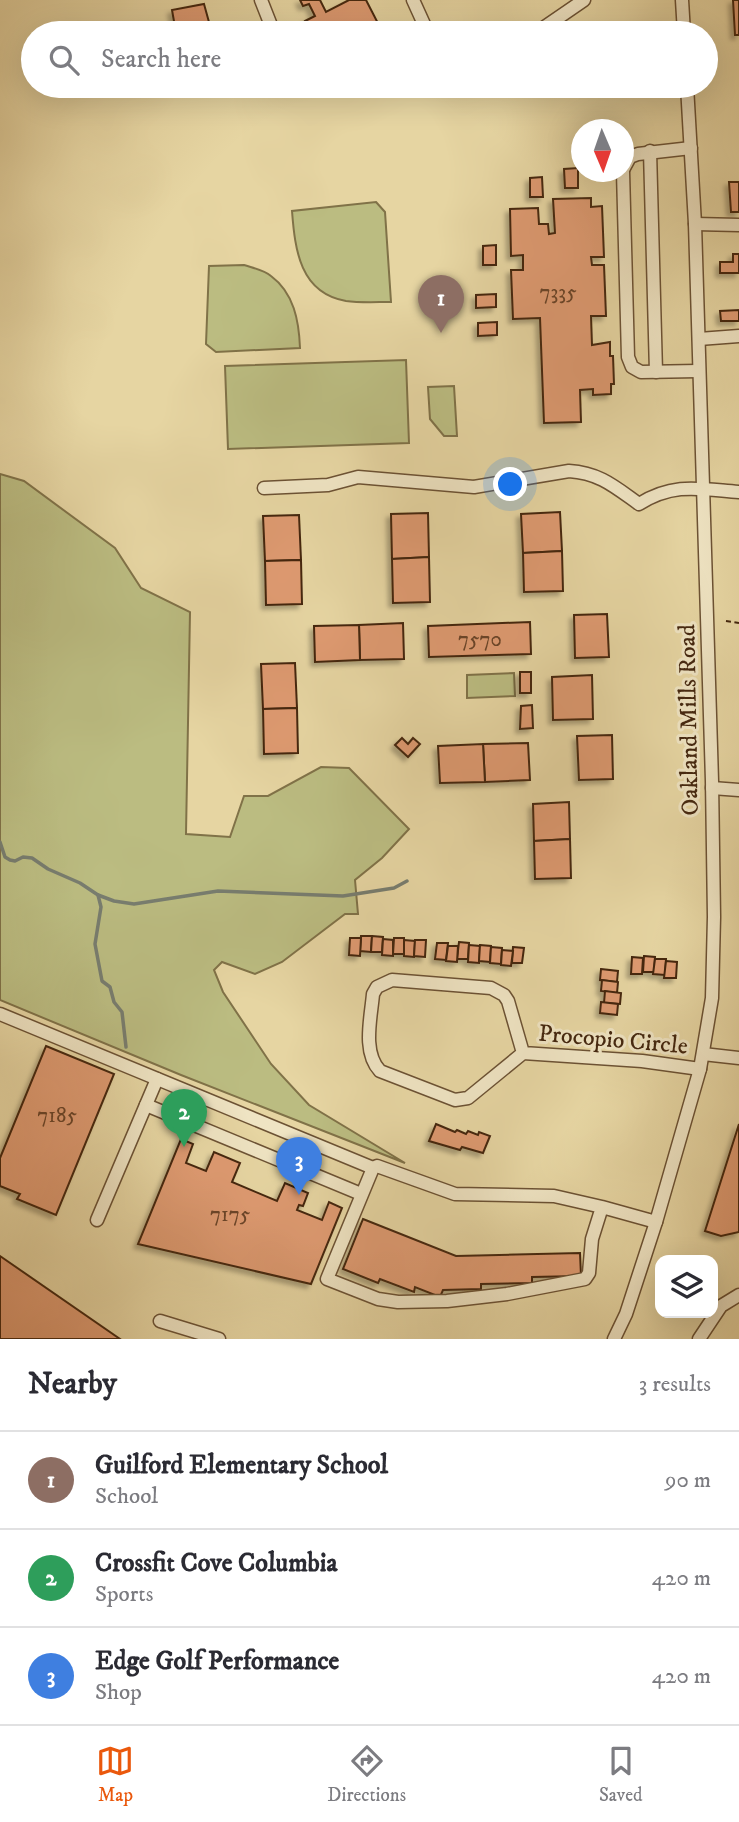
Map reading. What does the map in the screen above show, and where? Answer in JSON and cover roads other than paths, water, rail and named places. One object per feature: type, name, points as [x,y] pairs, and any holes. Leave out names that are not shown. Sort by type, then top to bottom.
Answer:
[{"type":"street","points":[[261,0],[269,21]]},
{"type":"street","points":[[412,0],[422,21]]},
{"type":"street","points":[[553,21],[584,0]]},
{"type":"street","points":[[682,0],[683,21]]},
{"type":"street","name":"Oakland Mills Road","points":[[620,1337],[700,1069],[712,998],[714,963],[704,489],[688,98]]},
{"type":"street","points":[[634,156],[650,151],[691,148]]},
{"type":"street","points":[[650,151],[656,372]]},
{"type":"street","points":[[623,182],[626,346],[632,367],[641,372],[698,370]]},
{"type":"street","points":[[695,223],[739,225]]},
{"type":"street","points":[[699,339],[739,336]]},
{"type":"street","points":[[264,488],[328,485],[358,477],[474,487],[569,471],[601,477],[639,504],[664,491],[685,488],[739,492]]},
{"type":"street","points":[[712,788],[739,790]]},
{"type":"street","name":"Procopio Circle","points":[[523,1053],[508,1001],[504,995],[491,988],[392,980],[377,987],[373,994],[369,1047],[374,1065],[380,1071],[455,1100],[468,1098],[523,1053],[642,1060],[700,1069]]},
{"type":"street","points":[[0,1014],[373,1168],[385,1167],[455,1194],[554,1196],[656,1222]]},
{"type":"street","points":[[703,1054],[739,1058]]},
{"type":"street","points":[[97,1220],[157,1079]]},
{"type":"street","points":[[146,1105],[360,1194]]},
{"type":"street","points":[[373,1168],[327,1279],[378,1299],[398,1302],[447,1301],[579,1281],[589,1273],[592,1239],[602,1207]]},
{"type":"street","points":[[699,1339],[721,1306],[739,1295]]},
{"type":"street","points":[[160,1321],[219,1339]]},
{"type":"waterway","points":[[0,842],[5,857],[10,860],[32,858],[98,895],[134,904],[218,891],[343,896],[394,888],[407,881]]},
{"type":"waterway","points":[[98,895],[101,907],[95,944],[102,981],[110,987],[114,1002],[122,1012],[126,1047]]},
{"type":"place","name":"Guilford Elementary School","points":[[441,333]]},
{"type":"place","name":"Crossfit Cove Columbia","points":[[184,1147]]},
{"type":"place","name":"Edge Golf Performance","points":[[299,1195]]}]
